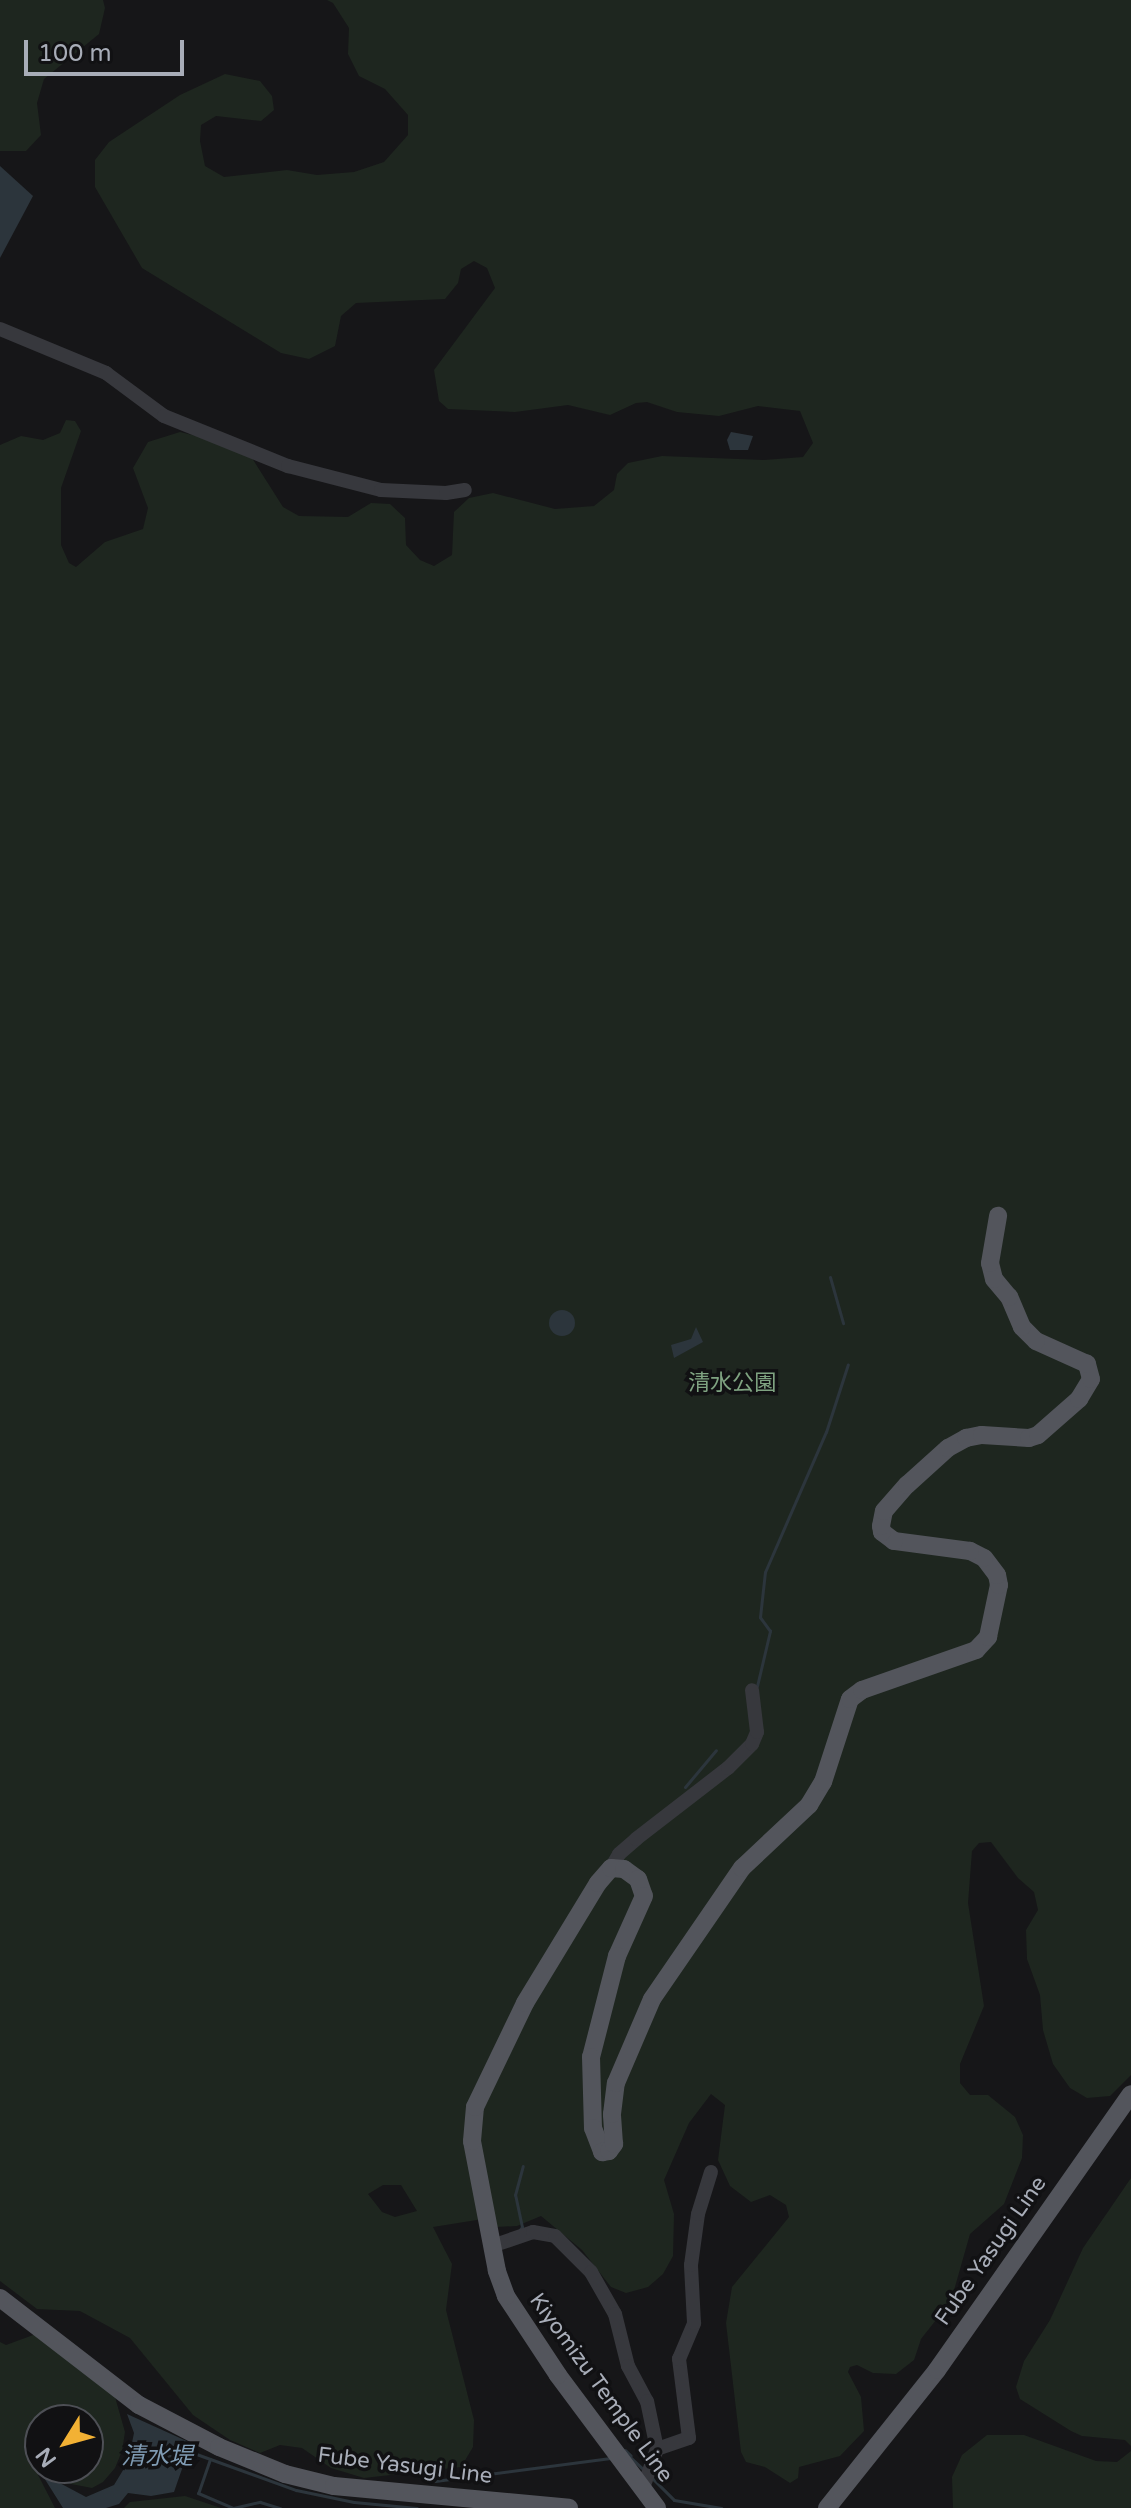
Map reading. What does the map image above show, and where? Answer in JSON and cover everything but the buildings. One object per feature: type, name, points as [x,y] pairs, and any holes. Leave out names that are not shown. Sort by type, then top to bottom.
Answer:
[{"type":"main road","points":[[611,1868],[631,1873],[638,1879],[644,1896],[617,1956],[591,2057],[593,2128],[602,2152],[609,2151],[614,2144],[612,2114],[616,2083],[652,1999],[742,1868],[809,1805],[823,1782],[850,1699],[862,1690],[976,1650],[988,1637],[999,1585],[997,1575],[984,1558],[970,1551],[894,1541],[882,1532],[881,1526],[884,1511],[948,1448],[966,1438],[982,1435],[1029,1438],[1038,1435],[1079,1399],[1091,1379],[1087,1364],[1036,1341],[1022,1327],[1009,1297],[994,1279],[990,1263],[998,1216]]},
{"type":"main road","name":"Kiyomizu Temple Line","points":[[611,1868],[598,1883],[525,2003],[475,2107],[472,2141],[492,2246],[506,2296],[657,2508]]},
{"type":"main road","name":"Fube Yasugi Line","points":[[827,2508],[937,2370],[1131,2094]]},
{"type":"main road","name":"Fube Yasugi Line","points":[[0,2298],[92,2372],[151,2412],[285,2474],[334,2486],[569,2508]]},
{"type":"street","points":[[0,329],[106,373],[164,416],[288,466],[381,490],[446,493],[465,490]]},
{"type":"street","points":[[611,1868],[619,1854],[636,1839],[728,1768],[752,1744],[757,1732],[752,1690]]},
{"type":"street","points":[[657,2449],[689,2438],[679,2359],[694,2323],[691,2265],[698,2214],[711,2172]]},
{"type":"street","points":[[492,2246],[533,2232],[555,2236],[591,2272],[615,2314],[628,2366],[647,2401],[657,2449],[643,2488]]},
{"type":"green space","points":[[0,0],[103,0],[105,8],[99,34],[44,79],[37,103],[41,135],[26,151],[0,151]]},
{"type":"green space","name":"清水公園","points":[[327,0],[1131,0],[1131,2075],[1110,2096],[1087,2098],[1070,2088],[1053,2064],[1043,2030],[1040,1995],[1027,1959],[1026,1930],[1038,1910],[1034,1892],[1018,1878],[991,1842],[979,1843],[972,1851],[968,1903],[984,2006],[960,2064],[960,2083],[970,2095],[988,2095],[1015,2117],[1023,2135],[1022,2158],[1004,2204],[970,2234],[951,2301],[921,2339],[914,2360],[896,2374],[873,2373],[857,2365],[850,2367],[848,2372],[861,2397],[864,2431],[840,2456],[799,2467],[798,2478],[790,2483],[765,2467],[746,2462],[741,2452],[726,2323],[732,2287],[789,2217],[786,2205],[770,2195],[751,2202],[730,2186],[718,2160],[725,2105],[711,2094],[689,2123],[664,2180],[674,2214],[673,2256],[663,2274],[648,2287],[626,2293],[611,2287],[582,2250],[541,2216],[517,2226],[495,2227],[483,2219],[433,2227],[452,2264],[446,2310],[474,2420],[473,2447],[461,2467],[364,2478],[331,2468],[302,2448],[280,2445],[260,2453],[230,2440],[193,2415],[130,2338],[80,2311],[37,2309],[0,2281],[0,445],[21,436],[43,440],[60,433],[66,420],[75,421],[81,431],[61,488],[61,545],[69,563],[76,567],[105,542],[143,529],[148,508],[133,468],[148,442],[180,432],[213,440],[252,458],[283,507],[299,516],[348,517],[371,503],[390,504],[405,518],[406,545],[420,560],[434,566],[452,555],[454,512],[469,498],[493,493],[555,509],[594,506],[614,490],[617,474],[628,463],[662,456],[764,460],[803,457],[813,443],[800,411],[758,406],[719,416],[677,412],[647,402],[636,403],[610,415],[568,405],[515,412],[448,409],[439,401],[434,370],[495,288],[487,268],[474,261],[461,269],[458,283],[445,299],[356,303],[341,316],[335,346],[309,359],[281,353],[142,268],[95,187],[95,160],[109,142],[180,95],[225,74],[260,81],[272,96],[274,110],[261,121],[216,116],[201,125],[200,141],[205,166],[224,177],[287,170],[317,175],[354,172],[384,162],[408,135],[408,115],[385,89],[359,76],[348,54],[349,28],[333,3]],"holes":[[[383,2185],[401,2185],[417,2211],[395,2217],[382,2212],[368,2194]]]},
{"type":"green space","points":[[1131,2178],[1131,2446],[1125,2440],[1082,2436],[1071,2431],[1020,2399],[1016,2387],[1024,2361],[1050,2320],[1083,2248]]},
{"type":"green space","points":[[36,2334],[115,2397],[125,2432],[115,2468],[104,2481],[104,2404],[24,2404],[24,2484],[43,2484],[55,2508],[0,2508],[0,2342],[6,2345]]},
{"type":"green space","points":[[987,2435],[1024,2435],[1096,2461],[1117,2462],[1131,2451],[1131,2508],[953,2508],[952,2477],[962,2455]]},
{"type":"green space","points":[[71,2484],[99,2484],[92,2488]]},
{"type":"green space","points":[[185,2496],[221,2508],[124,2508],[130,2502]]},
{"type":"water","points":[[0,166],[33,196],[0,258]]},
{"type":"water","points":[[731,432],[753,436],[748,450],[730,450],[727,440]]},
{"type":"water","points":[[562,1310],[571,1314],[575,1323],[571,1332],[562,1336],[553,1332],[549,1323],[553,1314]]},
{"type":"water","points":[[696,1327],[703,1342],[674,1358],[671,1345],[691,1339]]},
{"type":"water","name":"清水堤","points":[[127,2414],[191,2443],[174,2492],[151,2496],[128,2493],[119,2504],[106,2508],[63,2508],[48,2484],[62,2484],[86,2497],[114,2485],[128,2462],[134,2433]]},
{"type":"waterway","points":[[830,1277],[843,1323]]},
{"type":"waterway","points":[[757,1686],[770,1631],[760,1617],[765,1572],[826,1432],[848,1364]]},
{"type":"waterway","points":[[685,1787],[716,1750]]},
{"type":"waterway","points":[[519,2231],[522,2227],[515,2195],[523,2166]]},
{"type":"waterway","points":[[625,2450],[631,2456]]},
{"type":"waterway","points":[[188,2451],[296,2490],[354,2502],[417,2508]]},
{"type":"waterway","points":[[629,2456],[644,2470]]},
{"type":"waterway","points":[[435,2481],[610,2458]]},
{"type":"waterway","points":[[210,2459],[198,2493],[233,2508],[260,2502],[280,2508]]},
{"type":"waterway","points":[[652,2478],[674,2500],[721,2508]]}]
